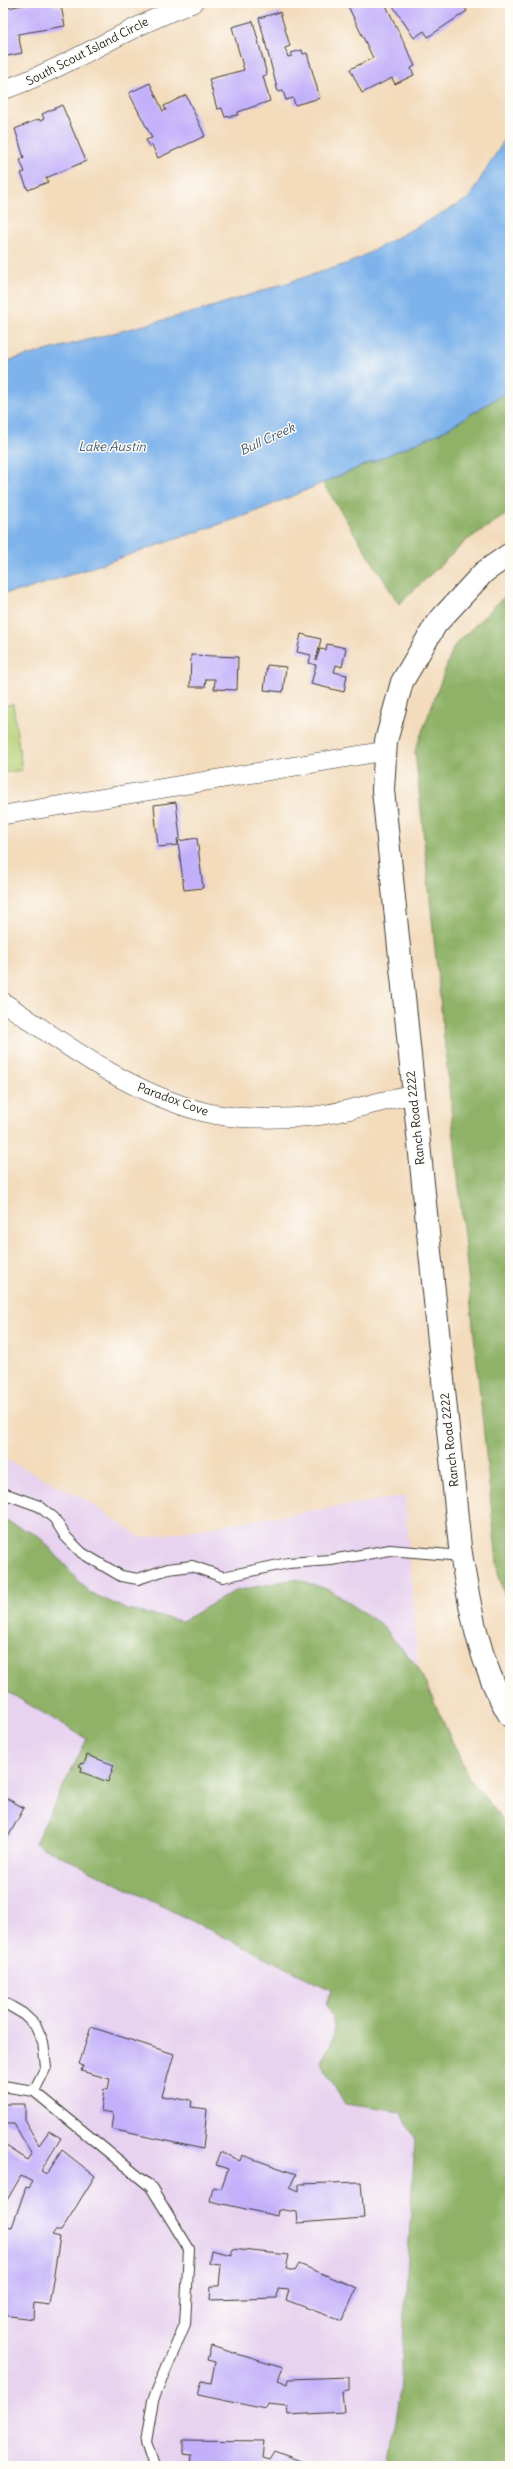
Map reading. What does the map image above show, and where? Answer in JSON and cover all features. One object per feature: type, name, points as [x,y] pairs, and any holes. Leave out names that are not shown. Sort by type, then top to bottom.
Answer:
[{"type":"main road","name":"Ranch Road 2222","points":[[510,554],[484,572],[436,624],[402,682],[386,741],[383,790],[413,1094],[462,1556],[471,1617],[498,1696],[510,1716]]},
{"type":"street","name":"South Scout Island Circle","points":[[3,90],[37,78],[154,17],[193,3]]},
{"type":"street","points":[[3,815],[385,751]]},
{"type":"street","name":"Paradox Cove","points":[[3,1002],[93,1064],[150,1093],[205,1112],[259,1118],[316,1116],[413,1094]]},
{"type":"lane","points":[[3,1493],[44,1510],[54,1518],[66,1537],[82,1553],[121,1576],[138,1579],[168,1569],[192,1566],[223,1577],[288,1563],[332,1560],[390,1550],[462,1556]]},
{"type":"lane","points":[[3,2002],[22,2013],[36,2026],[43,2042],[46,2067],[34,2091]]},
{"type":"lane","points":[[3,2086],[34,2091],[151,2187],[190,2249],[185,2324],[153,2400],[146,2442],[154,2466]]},
{"type":"shaded area","points":[[3,1458],[83,1498],[142,1538],[405,1496],[418,1667],[470,1780],[510,1828],[510,2466],[3,2466]]},
{"type":"green space","points":[[510,390],[510,512],[467,540],[399,604],[323,483],[442,432]]},
{"type":"green space","points":[[510,591],[510,1614],[498,1573],[415,751],[454,646]]},
{"type":"green space","points":[[13,704],[22,770],[3,773],[3,706]]},
{"type":"green space","points":[[3,1520],[39,1536],[89,1592],[128,1610],[182,1621],[235,1591],[295,1579],[330,1590],[379,1623],[418,1667],[470,1780],[510,1828],[510,2466],[389,2466],[400,2395],[415,2138],[401,2112],[345,2104],[320,2061],[330,2047],[334,2034],[333,2020],[326,2005],[331,1990],[35,1843],[87,1739],[3,1689]]},
{"type":"water","name":"Lake Austin","points":[[510,131],[510,390],[442,432],[250,514],[25,590],[3,593],[3,362],[202,310],[352,262],[468,199]]},
{"type":"building","points":[[32,3],[54,3],[55,7],[61,6],[65,26],[18,34],[22,53],[3,57],[3,9]]},
{"type":"building","points":[[385,3],[415,66],[411,68],[414,75],[395,84],[392,78],[362,93],[350,69],[373,58],[347,4]]},
{"type":"building","points":[[391,3],[462,3],[467,11],[428,37],[424,31],[414,38]]},
{"type":"building","points":[[280,12],[290,46],[285,48],[288,57],[292,56],[291,53],[302,50],[303,54],[307,53],[320,98],[295,105],[293,98],[286,100],[283,91],[278,92],[259,18]]},
{"type":"building","points":[[253,21],[267,75],[263,76],[270,101],[238,112],[238,115],[225,117],[222,108],[217,109],[209,79],[244,70],[232,27]]},
{"type":"building","points":[[150,83],[163,111],[166,110],[164,106],[186,95],[205,136],[158,158],[152,145],[149,147],[146,140],[152,138],[129,93]]},
{"type":"building","points":[[62,105],[86,161],[46,178],[48,182],[28,190],[21,173],[25,172],[20,160],[24,158],[15,129],[39,119],[40,121],[44,119],[42,114]]},
{"type":"building","points":[[301,634],[321,639],[316,660],[320,649],[326,650],[327,644],[346,648],[342,667],[336,665],[334,672],[347,675],[344,692],[311,684],[316,665],[309,663],[311,655],[297,652]]},
{"type":"building","points":[[191,655],[238,657],[237,690],[214,689],[215,679],[206,679],[205,687],[190,687]]},
{"type":"building","points":[[267,665],[286,667],[283,692],[264,690]]},
{"type":"building","points":[[176,802],[180,838],[177,839],[178,845],[158,847],[154,805]]},
{"type":"building","points":[[197,838],[203,888],[184,890],[178,841]]},
{"type":"building","points":[[87,1755],[114,1765],[108,1782],[81,1772],[82,1767],[79,1766],[81,1763],[84,1764]]},
{"type":"building","points":[[3,1796],[24,1808],[8,1837],[3,1834]]},
{"type":"building","points":[[91,2027],[174,2054],[162,2096],[192,2101],[191,2107],[207,2109],[203,2149],[111,2129],[113,2113],[101,2111],[104,2089],[108,2090],[110,2079],[81,2071],[83,2066],[79,2064]]},
{"type":"building","points":[[3,2104],[25,2104],[25,2121],[39,2145],[49,2131],[61,2138],[41,2171],[47,2174],[62,2150],[95,2176],[61,2231],[55,2231],[52,2235],[60,2237],[49,2305],[34,2303],[33,2319],[3,2315],[5,2226],[12,2227],[26,2187],[29,2188],[33,2182],[21,2176],[3,2207],[3,2144],[28,2160],[32,2154],[14,2124],[3,2124]]},
{"type":"building","points":[[221,2152],[240,2161],[242,2155],[296,2174],[290,2187],[299,2191],[299,2184],[361,2182],[364,2218],[297,2223],[296,2212],[278,2209],[277,2216],[210,2201],[213,2187],[221,2189],[228,2169],[216,2165]]},
{"type":"building","points":[[232,2249],[289,2255],[286,2269],[295,2271],[299,2264],[357,2288],[342,2321],[286,2300],[289,2290],[278,2289],[277,2298],[210,2300],[211,2286],[219,2286],[221,2265],[209,2264],[211,2250],[232,2255]]},
{"type":"building","points":[[211,2346],[283,2368],[278,2380],[288,2384],[289,2379],[349,2377],[349,2391],[342,2392],[344,2412],[288,2415],[287,2406],[268,2404],[266,2409],[198,2395],[202,2381],[211,2383],[215,2362],[207,2360]]},
{"type":"building","points":[[183,2440],[264,2441],[262,2457],[269,2459],[274,2451],[314,2466],[191,2466],[192,2455],[183,2454]]},
{"type":"water label","name":"Bull Creek","points":[[267,439]]}]
